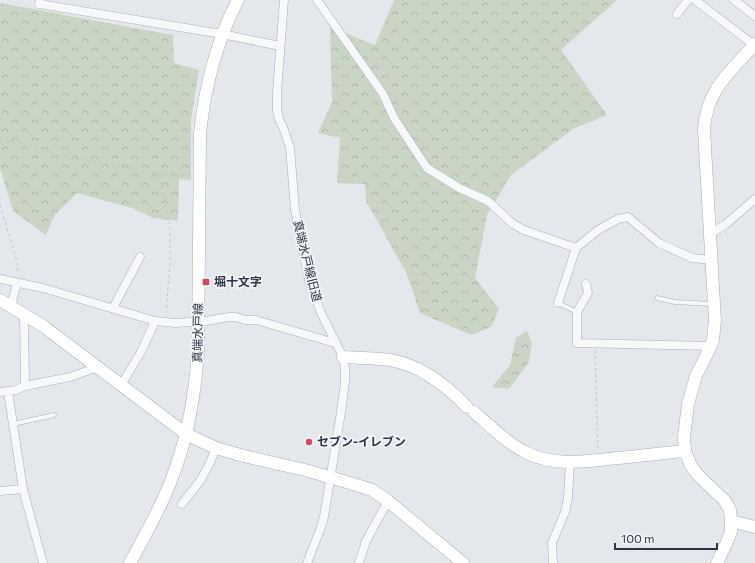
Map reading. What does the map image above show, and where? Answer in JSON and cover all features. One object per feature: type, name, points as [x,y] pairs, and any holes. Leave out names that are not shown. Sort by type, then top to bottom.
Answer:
[{"type":"street","points":[[40,0],[39,4],[222,34],[280,46]]},
{"type":"street","name":"真端水戸線","points":[[130,563],[162,503],[172,478],[186,434],[192,408],[198,352],[200,133],[205,93],[210,73],[222,34],[238,0]]},
{"type":"street","name":"真端水戸線旧道","points":[[284,0],[277,111],[290,148],[295,210],[310,280],[321,313],[343,358],[345,369],[345,382],[324,517],[307,563]]},
{"type":"street","points":[[318,0],[383,94],[394,118],[426,168],[459,188],[488,201],[513,224],[524,230],[576,248]]},
{"type":"street","points":[[677,14],[688,0]]},
{"type":"street","points":[[695,0],[754,45],[724,78],[716,90],[709,103],[704,130],[714,304],[714,332],[711,346],[696,376],[688,404],[684,437],[685,451],[692,466],[698,475],[726,501],[730,510],[732,521],[731,532],[716,563]]},
{"type":"street","points":[[734,0],[755,16]]},
{"type":"street","points":[[710,234],[726,224],[755,199]]},
{"type":"street","points":[[558,303],[576,248],[598,230],[618,219],[628,217],[659,243],[692,258],[711,260]]},
{"type":"street","points":[[114,308],[140,257]]},
{"type":"street","points":[[0,279],[43,288],[155,320],[175,323],[206,321],[229,317],[245,320],[256,320],[335,343]]},
{"type":"street","points":[[11,306],[17,283]]},
{"type":"street","points":[[586,284],[588,293],[577,312],[577,343],[711,346]]},
{"type":"street","points":[[0,300],[43,326],[186,434],[216,448],[305,470],[372,490],[388,501],[460,562]]},
{"type":"street","points":[[24,314],[25,386]]},
{"type":"street","points":[[121,385],[141,352],[155,320]]},
{"type":"street","points":[[343,358],[390,360],[404,363],[431,375],[507,439],[527,453],[540,459],[570,462],[685,451]]},
{"type":"street","points":[[43,563],[23,489],[13,424],[4,392],[70,377],[98,367]]},
{"type":"street","points":[[182,504],[200,481],[216,448]]},
{"type":"street","points":[[553,563],[552,543],[565,512],[568,498],[570,462]]},
{"type":"street","points":[[0,491],[23,489]]},
{"type":"street","points":[[359,563],[366,541],[388,501]]},
{"type":"street","points":[[732,521],[755,527]]},
{"type":"lane","points":[[657,298],[675,302],[714,304]]},
{"type":"lane","points":[[558,303],[577,312]]},
{"type":"lane","points":[[13,424],[54,415]]},
{"type":"path","points":[[0,140],[17,142],[59,155],[151,172],[200,177]]},
{"type":"path","points":[[151,172],[161,183],[170,229],[170,263],[166,322]]},
{"type":"path","points":[[0,205],[17,262],[17,283]]},
{"type":"path","points":[[595,344],[598,460]]},
{"type":"green space","points":[[394,0],[617,0],[561,50],[607,115],[573,129],[511,175],[487,215],[475,278],[499,309],[491,327],[471,335],[420,313],[407,274],[366,201],[365,184],[337,183],[340,138],[318,133],[332,102],[330,27],[375,45]]},
{"type":"green space","points":[[0,3],[173,35],[174,63],[199,70],[191,120],[191,180],[179,179],[178,221],[153,218],[132,208],[77,193],[54,216],[46,235],[13,211],[0,168]]},
{"type":"green space","points":[[527,331],[532,343],[529,362],[509,389],[492,387],[510,365],[516,338]]},
{"type":"place","name":"堀十文字","points":[[206,282]]},
{"type":"place","name":"セブン-イレブン","points":[[309,442]]}]
